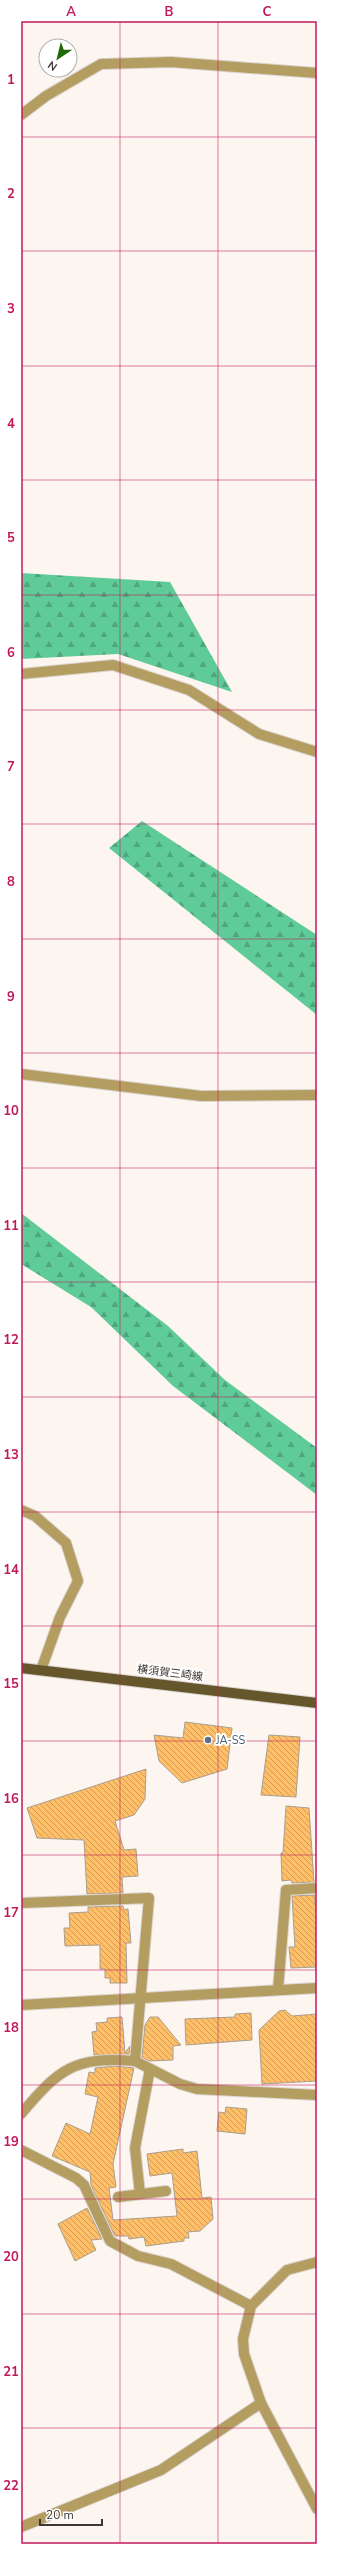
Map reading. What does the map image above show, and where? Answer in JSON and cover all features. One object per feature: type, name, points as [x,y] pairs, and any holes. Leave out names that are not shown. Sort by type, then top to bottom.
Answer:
[{"type":"main road","name":"横須賀三崎線","points":[[21,1668],[317,1702]]},
{"type":"street","points":[[21,115],[46,96],[101,64],[171,62],[317,73]]},
{"type":"street","points":[[21,674],[113,665],[189,690],[259,734],[317,752]]},
{"type":"street","points":[[21,1074],[201,1096],[317,1095]]},
{"type":"street","points":[[21,1510],[35,1516],[66,1543],[78,1581],[60,1617],[41,1670]]},
{"type":"street","points":[[278,1990],[286,1890],[317,1888]]},
{"type":"street","points":[[21,1903],[149,1898],[135,2061]]},
{"type":"street","points":[[21,2005],[317,1988]]},
{"type":"street","points":[[21,2114],[42,2089],[63,2072],[94,2060],[135,2061],[180,2084],[197,2089],[311,2097],[317,2095]]},
{"type":"street","points":[[140,2194],[135,2148],[150,2069]]},
{"type":"street","points":[[21,2150],[76,2178],[84,2185],[110,2241],[138,2256],[171,2264],[251,2306]]},
{"type":"street","points":[[118,2197],[166,2191]]},
{"type":"street","points":[[317,2262],[287,2270],[251,2306],[242,2339],[244,2354],[261,2403],[317,2509]]},
{"type":"street","points":[[21,2527],[161,2470],[261,2403]]},
{"type":"green space","points":[[21,573],[170,582],[232,692],[118,654],[21,659]]},
{"type":"green space","points":[[142,821],[317,935],[317,1015],[109,848]]},
{"type":"green space","points":[[21,1213],[168,1326],[225,1380],[317,1448],[317,1495],[173,1386],[91,1307],[21,1264]]},
{"type":"building","points":[[185,1722],[232,1728],[227,1769],[182,1783],[159,1761],[154,1735],[183,1738]]},
{"type":"building","points":[[269,1735],[300,1737],[296,1797],[261,1795]]},
{"type":"building","points":[[146,1769],[145,1799],[134,1815],[115,1821],[124,1850],[136,1849],[138,1876],[122,1877],[123,1893],[87,1894],[84,1840],[37,1838],[27,1808]]},
{"type":"building","points":[[286,1806],[309,1808],[314,1882],[292,1883],[291,1880],[282,1881],[281,1853],[283,1853]]},
{"type":"building","points":[[315,1895],[315,1905],[317,1905],[317,1967],[291,1968],[289,1947],[295,1947],[292,1896]]},
{"type":"building","points":[[123,1906],[124,1910],[128,1909],[131,1943],[126,1943],[127,1983],[110,1983],[110,1978],[105,1978],[105,1969],[100,1969],[100,1945],[65,1946],[64,1928],[70,1928],[69,1913],[88,1912],[88,1907]]},
{"type":"building","points":[[285,2010],[292,2016],[317,2014],[317,2081],[262,2084],[259,2030],[279,2011]]},
{"type":"building","points":[[251,2013],[252,2040],[186,2045],[185,2019],[235,2017],[235,2014]]},
{"type":"building","points":[[122,2017],[125,2053],[130,2046],[129,2054],[94,2055],[92,2032],[97,2031],[96,2023],[107,2022],[107,2018]]},
{"type":"building","points":[[150,2017],[158,2017],[181,2045],[173,2046],[173,2060],[149,2061],[142,2057],[145,2025]]},
{"type":"building","points":[[114,2066],[134,2068],[113,2164],[116,2187],[109,2188],[113,2220],[177,2216],[172,2173],[150,2176],[147,2154],[183,2149],[183,2153],[197,2151],[202,2198],[211,2197],[213,2219],[200,2231],[188,2232],[189,2238],[184,2238],[184,2241],[146,2246],[144,2237],[129,2239],[128,2236],[115,2236],[91,2185],[90,2172],[52,2156],[66,2123],[90,2134],[98,2097],[85,2094],[89,2072],[95,2073],[95,2068]]},
{"type":"building","points":[[226,2107],[247,2109],[245,2134],[217,2131],[219,2112],[225,2113]]},
{"type":"building","points":[[87,2208],[102,2239],[91,2240],[96,2250],[75,2261],[58,2224]]},
{"type":"place","name":"JA-SS","points":[[208,1740]]}]
